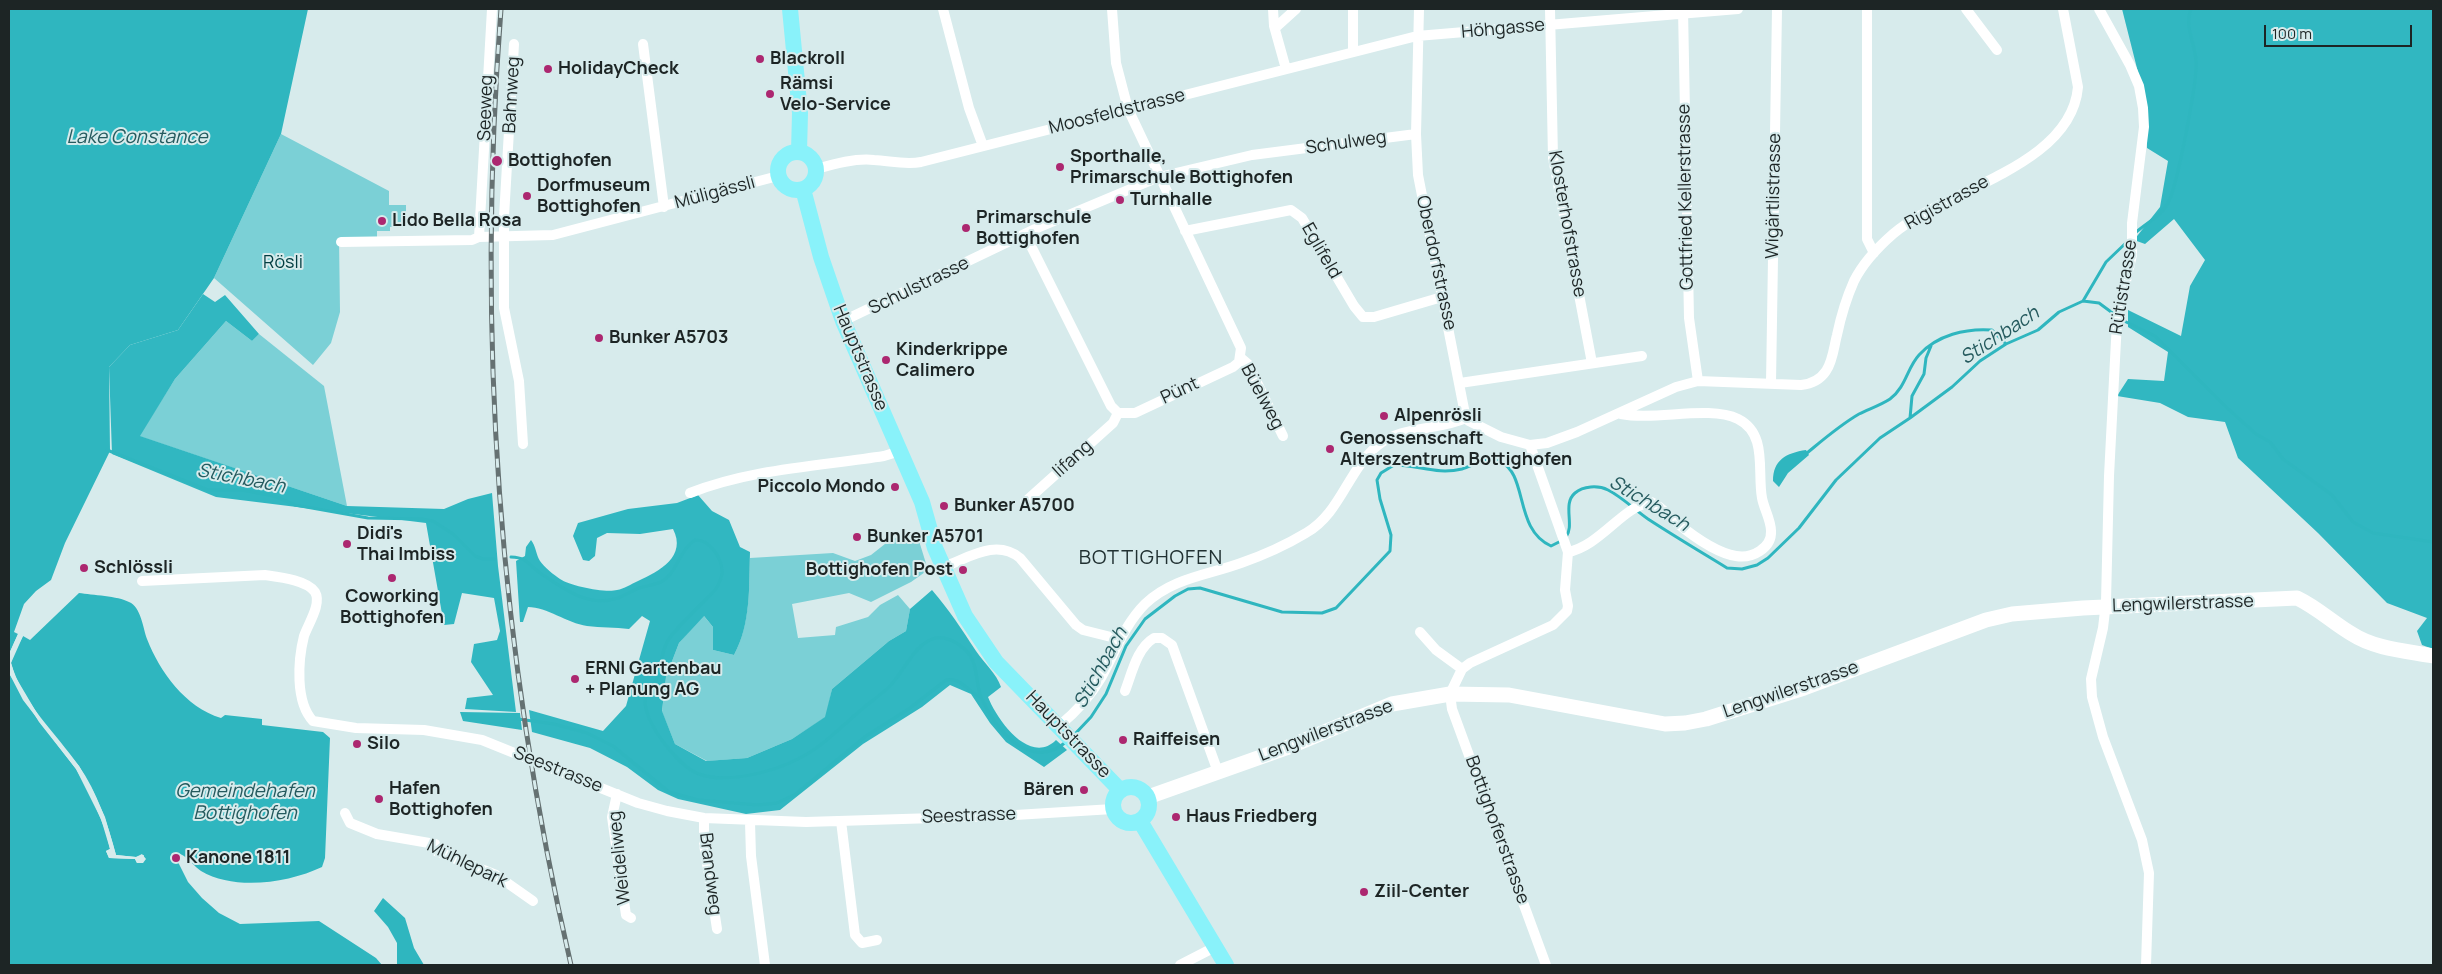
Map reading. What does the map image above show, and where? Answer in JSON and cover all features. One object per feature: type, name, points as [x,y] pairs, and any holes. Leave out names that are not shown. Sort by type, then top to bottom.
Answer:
[{"type":"main road","points":[[790,9],[800,113],[799,152]]},
{"type":"main road","points":[[799,152],[812,160],[816,169],[814,179],[803,189],[790,189],[781,182],[778,176],[779,164],[783,158],[793,153],[799,152]]},
{"type":"main road","name":"Hauptstrasse","points":[[803,189],[821,257],[843,321],[900,451],[929,522],[935,548],[965,616],[996,662],[1120,790]]},
{"type":"main road","name":"Hauptstrasse","points":[[929,522],[936,531],[985,635],[1014,680]]},
{"type":"main road","points":[[1129,787],[1138,788],[1148,797],[1149,811],[1140,822],[1125,823],[1117,818],[1113,809],[1114,798],[1120,790],[1129,787]]},
{"type":"main road","points":[[1140,822],[1226,965]]},
{"type":"street","name":"Seeweg","points":[[479,237],[492,9]]},
{"type":"street","points":[[943,9],[969,108],[983,146]]},
{"type":"street","points":[[1112,9],[1116,63],[1128,109],[1241,348],[1241,358]]},
{"type":"street","points":[[1273,9],[1275,28],[1286,69]]},
{"type":"street","points":[[1275,28],[1296,9]]},
{"type":"street","points":[[1353,9],[1353,52]]},
{"type":"street","name":"Oberdorfstrasse","points":[[1419,9],[1416,134],[1418,175],[1466,418]]},
{"type":"street","name":"Klosterhofstrasse","points":[[1550,9],[1553,158],[1592,362]]},
{"type":"street","name":"Höhgasse","points":[[1417,36],[1683,11],[1738,9]]},
{"type":"street","name":"Wigärtlistrasse","points":[[1771,383],[1777,9]]},
{"type":"street","points":[[1867,9],[1867,239],[1874,252]]},
{"type":"street","points":[[1966,9],[1997,50]]},
{"type":"street","name":"Rigistrasse","points":[[1530,446],[1570,435],[1621,414],[1676,387],[1698,381],[1807,385],[1825,373],[1830,362],[1844,304],[1858,273],[1874,252],[1910,221],[2037,152],[2067,121],[2077,99],[2078,87],[2063,9]]},
{"type":"street","name":"Rütistrasse","points":[[2098,9],[2130,65],[2138,86],[2143,108],[2143,147],[2132,223],[2133,245],[2117,317],[2104,628],[2092,679],[2092,696],[2103,738],[2142,840],[2149,873],[2146,965]]},
{"type":"street","name":"Gottfried Kellerstrasse","points":[[1683,11],[1689,318],[1698,381]]},
{"type":"street","name":"Moosfeldstrasse","points":[[816,169],[856,160],[915,163],[1417,36]]},
{"type":"street","name":"Bahnweg","points":[[504,236],[514,44]]},
{"type":"street","points":[[643,44],[664,207]]},
{"type":"street","name":"Schulweg","points":[[1159,176],[1252,155],[1416,134]]},
{"type":"street","name":"Müligässli","points":[[341,242],[472,240],[479,237],[553,235],[778,176]]},
{"type":"street","name":"Schulstrasse","points":[[843,321],[1025,234],[1159,176]]},
{"type":"street","name":"Eglifeld","points":[[1185,231],[1291,210],[1302,218],[1354,306],[1363,317],[1374,317],[1442,297]]},
{"type":"street","points":[[1025,234],[1111,406],[1118,413]]},
{"type":"street","points":[[504,236],[504,308],[519,381],[523,444]]},
{"type":"street","points":[[1460,382],[1642,356]]},
{"type":"street","name":"Pünt","points":[[1118,413],[1135,413],[1233,367],[1241,358]]},
{"type":"street","name":"Büelweg","points":[[1241,358],[1248,364],[1283,436]]},
{"type":"street","name":"Iifang","points":[[1025,502],[1113,423],[1118,413]]},
{"type":"street","points":[[1567,548],[1587,546],[1646,502],[1656,504],[1679,525],[1722,552],[1748,557],[1760,552],[1769,542],[1772,530],[1762,498],[1759,445],[1750,430],[1738,419],[1721,414],[1637,417],[1621,414]]},
{"type":"street","points":[[1067,734],[1079,709],[1100,679],[1119,639],[1144,606],[1163,589],[1242,563],[1281,546],[1315,528],[1329,512],[1364,460],[1386,440],[1406,432],[1454,424],[1466,418],[1501,437],[1530,446],[1567,548],[1565,590],[1568,606],[1560,620],[1470,663],[1462,669],[1450,694]]},
{"type":"street","points":[[690,493],[717,482],[884,456],[900,451]]},
{"type":"street","points":[[950,564],[988,549],[1009,552],[1020,558],[1076,625],[1083,630],[1119,639]]},
{"type":"street","name":"Seestrasse","points":[[142,581],[265,575],[310,587],[314,591],[317,602],[304,637],[300,676],[306,710],[313,721],[356,728],[424,730],[482,740],[653,808],[704,818],[750,822],[999,816],[1113,809]]},
{"type":"street","name":"Lengwilerstrasse","points":[[1148,797],[1286,748],[1392,704],[1450,694],[1509,695],[1665,724],[1685,724],[1804,688],[1986,620],[2039,611],[2297,598],[2310,604],[2352,635],[2370,644],[2433,656]]},
{"type":"street","points":[[1420,632],[1436,650],[1462,669]]},
{"type":"street","points":[[1125,691],[1146,644],[1154,638],[1168,641],[1172,645],[1218,772]]},
{"type":"street","name":"Bottighoferstrasse","points":[[1450,694],[1452,709],[1546,965]]},
{"type":"street","name":"Weideliweg","points":[[617,794],[612,817],[626,915],[632,918]]},
{"type":"street","name":"Mühlepark","points":[[345,813],[350,823],[378,834],[435,844],[436,851],[496,875],[533,900]]},
{"type":"street","name":"Brandweg","points":[[704,818],[704,844],[717,929]]},
{"type":"street","points":[[841,821],[855,935],[862,943],[877,940]]},
{"type":"street","points":[[750,822],[751,856],[765,965]]},
{"type":"street","points":[[1180,965],[1215,947]]},
{"type":"green space","name":"Rösli","points":[[281,134],[389,191],[389,205],[406,205],[406,227],[390,227],[390,231],[377,231],[377,238],[339,238],[340,312],[331,343],[313,365],[214,278]]},
{"type":"green space","points":[[226,321],[252,341],[259,334],[324,386],[347,506],[139,436],[175,379]]},
{"type":"green space","points":[[916,531],[928,570],[911,582],[871,602],[849,593],[792,604],[798,638],[835,635],[836,627],[868,617],[880,605],[898,595],[910,609],[906,631],[889,641],[832,689],[826,717],[792,739],[747,758],[707,761],[675,744],[662,712],[666,677],[679,643],[703,615],[713,627],[713,650],[734,655],[746,620],[750,558],[833,553],[855,561],[871,555],[890,540]]},
{"type":"shaded area","points":[[2122,9],[2433,9],[2433,649],[2422,645],[2417,631],[2427,618],[2387,603],[2318,533],[2238,458],[2225,422],[2188,417],[2160,403],[2117,396],[2128,379],[2164,381],[2168,352],[2128,327],[2128,310],[2181,336],[2190,286],[2205,260],[2174,219],[2145,244],[2134,240],[2160,207],[2168,161],[2147,148],[2144,96]]},
{"type":"shaded area","points":[[203,294],[215,302],[225,295],[259,334],[252,341],[226,321],[175,379],[140,436],[347,506],[444,509],[468,499],[492,493],[498,566],[516,712],[465,709],[467,698],[493,695],[471,662],[474,644],[497,640],[500,631],[494,598],[462,593],[454,624],[444,625],[426,523],[216,497],[112,454],[109,367],[130,345],[178,330]]},
{"type":"shaded area","points":[[698,495],[712,511],[729,520],[740,547],[750,552],[748,605],[744,631],[734,655],[713,650],[713,627],[704,616],[679,643],[666,677],[662,711],[675,744],[706,761],[747,758],[792,739],[825,717],[832,689],[889,641],[906,631],[910,609],[932,590],[950,612],[999,682],[1001,687],[988,697],[992,707],[1007,728],[1025,744],[1046,747],[1056,740],[1067,750],[1044,767],[1006,742],[990,723],[971,694],[950,685],[922,707],[863,744],[780,810],[746,814],[678,799],[658,790],[627,767],[590,748],[532,732],[529,710],[603,731],[626,706],[650,621],[642,616],[629,629],[592,627],[528,607],[523,622],[520,622],[516,561],[525,556],[526,547],[531,540],[542,563],[565,582],[596,590],[612,591],[622,589],[655,572],[669,561],[677,547],[673,529],[640,534],[607,533],[597,538],[595,556],[589,561],[583,560],[573,536],[578,523],[628,509],[677,503]]},
{"type":"water","name":"Lake Constance","points":[[9,9],[308,9],[281,134],[214,278],[178,330],[130,345],[109,367],[110,451],[65,543],[51,580],[36,591],[24,604],[14,632],[18,634],[9,654]]},
{"type":"water","points":[[1806,450],[1809,455],[1788,473],[1779,487],[1773,481],[1775,468],[1778,463],[1792,453]]},
{"type":"water","name":"Gemeindehafen Bottighofen","points":[[79,593],[118,598],[133,605],[139,613],[152,651],[167,676],[185,697],[208,713],[221,718],[225,715],[262,719],[262,725],[323,732],[330,738],[325,858],[322,867],[278,881],[245,883],[229,881],[201,871],[180,854],[172,853],[170,858],[173,862],[178,862],[188,882],[202,898],[219,913],[240,924],[319,921],[376,958],[382,965],[9,965],[9,673],[39,722],[76,769],[101,819],[110,849],[106,851],[109,858],[135,859],[137,863],[143,863],[144,855],[136,857],[116,855],[97,797],[70,753],[31,705],[16,678],[11,663],[23,636],[30,640]]},
{"type":"water","points":[[460,712],[520,713],[522,730],[463,721]]},
{"type":"water","points":[[383,898],[405,918],[414,948],[424,965],[397,965],[397,943],[388,927],[374,911]]},
{"type":"pier","points":[[18,634],[20,635],[19,639],[21,635],[23,636],[12,657],[11,663],[15,676],[41,720],[79,766],[105,817],[116,855],[136,857],[142,854],[146,859],[143,863],[137,863],[135,859],[109,858],[106,851],[110,849],[106,832],[90,793],[76,769],[23,700],[9,673],[9,654]]},
{"type":"waterway","name":"Stichbach","points":[[2135,233],[2165,208],[2172,193],[2181,156],[2196,72],[2195,54],[2190,35],[2189,16],[2191,9]]},
{"type":"waterway","name":"Stichbach","points":[[1566,537],[1569,527],[1569,503],[1571,498],[1582,489],[1600,487],[1613,493],[1648,519],[1727,568],[1742,569],[1757,565],[1768,558],[1799,528],[1836,480],[1880,438],[1952,387],[1980,361],[2006,344],[2038,330],[2059,312],[2083,301],[2106,262],[2129,240]]},
{"type":"waterway","points":[[2083,301],[2099,303],[2122,320],[2155,336],[2226,407],[2256,434],[2270,442],[2283,459],[2332,495],[2353,522],[2373,533],[2433,542]]},
{"type":"waterway","points":[[1807,453],[1852,418],[1890,399],[1900,389],[1915,360],[1934,342],[1952,334],[1972,330],[1992,330],[2006,344]]},
{"type":"waterway","points":[[1910,418],[1912,396],[1924,374],[1926,358],[1931,346]]},
{"type":"waterway","name":"Stichbach","points":[[107,450],[208,490],[242,490],[274,496],[295,505],[368,518],[433,521],[453,534],[475,556],[483,559],[494,559]]},
{"type":"waterway","name":"Stichbach","points":[[1074,735],[1091,717],[1106,694],[1126,646],[1145,619],[1175,596],[1188,589],[1200,588],[1282,612],[1322,613],[1336,608],[1390,551],[1391,535],[1380,499],[1377,480],[1381,473],[1394,465],[1453,471],[1485,461],[1499,461],[1508,467],[1514,477],[1526,515],[1531,527],[1539,538],[1551,546],[1561,541]]},
{"type":"waterway","name":"Stichbach","points":[[511,557],[525,560],[536,570],[567,591],[586,599],[597,601],[618,598],[639,588],[661,582],[671,573],[685,550],[695,540],[705,542],[713,550],[721,565],[722,573],[716,589],[667,642],[653,688],[645,699],[649,717],[661,739],[683,764],[699,774],[722,778],[763,772],[788,764],[815,749],[887,689],[916,651],[922,645],[936,638],[951,640],[968,653],[973,662],[979,692],[987,710],[1005,734],[1015,743],[1027,750],[1040,752],[1053,750],[1066,742]]},
{"type":"waterway","points":[[518,719],[554,724],[587,733],[613,746],[669,792],[698,800],[758,805],[777,803],[796,794],[866,736],[910,708],[946,680],[956,680],[981,697]]},
{"type":"railway","points":[[501,9],[494,130],[491,250],[493,370],[499,490],[510,609],[526,728],[546,847],[571,965]]},
{"type":"place","name":"Blackroll","points":[[760,59]]},
{"type":"place","name":"HolidayCheck","points":[[548,69]]},
{"type":"place","name":"Rämsi Velo-Service","points":[[770,94]]},
{"type":"place","name":"Bottighofen","points":[[497,161]]},
{"type":"place","name":"Sporthalle, Primarschule Bottighofen","points":[[1060,167]]},
{"type":"place","name":"Dorfmuseum Bottighofen","points":[[527,196]]},
{"type":"place","name":"Turnhalle","points":[[1120,200]]},
{"type":"place","name":"Lido Bella Rosa","points":[[382,221]]},
{"type":"place","name":"Primarschule Bottighofen","points":[[966,228]]},
{"type":"place","name":"Bunker A5703","points":[[599,338]]},
{"type":"place","name":"Kinderkrippe Calimero","points":[[886,360]]},
{"type":"place","name":"Alpenrösli","points":[[1384,416]]},
{"type":"place","name":"Genossenschaft Alterszentrum Bottighofen","points":[[1330,449]]},
{"type":"place","name":"Piccolo Mondo","points":[[895,487]]},
{"type":"place","name":"Bunker A5700","points":[[944,506]]},
{"type":"place","name":"Bunker A5701","points":[[857,537]]},
{"type":"place","name":"Didi's Thai Imbiss","points":[[347,544]]},
{"type":"place","name":"Schlössli","points":[[84,568]]},
{"type":"place","name":"Bottighofen Post","points":[[963,570]]},
{"type":"place","name":"Coworking Bottighofen","points":[[392,578]]},
{"type":"place","name":"ERNI Gartenbau + Planung AG","points":[[575,679]]},
{"type":"place","name":"Raiffeisen","points":[[1123,740]]},
{"type":"place","name":"Silo","points":[[357,744]]},
{"type":"place","name":"Bären","points":[[1084,790]]},
{"type":"place","name":"Hafen Bottighofen","points":[[379,799]]},
{"type":"place","name":"Haus Friedberg","points":[[1176,817]]},
{"type":"place","name":"Kanone 1811","points":[[176,858]]},
{"type":"place","name":"Ziil-Center","points":[[1364,892]]},
{"type":"district","name":"BOTTIGHOFEN","points":[[1151,558]]}]
